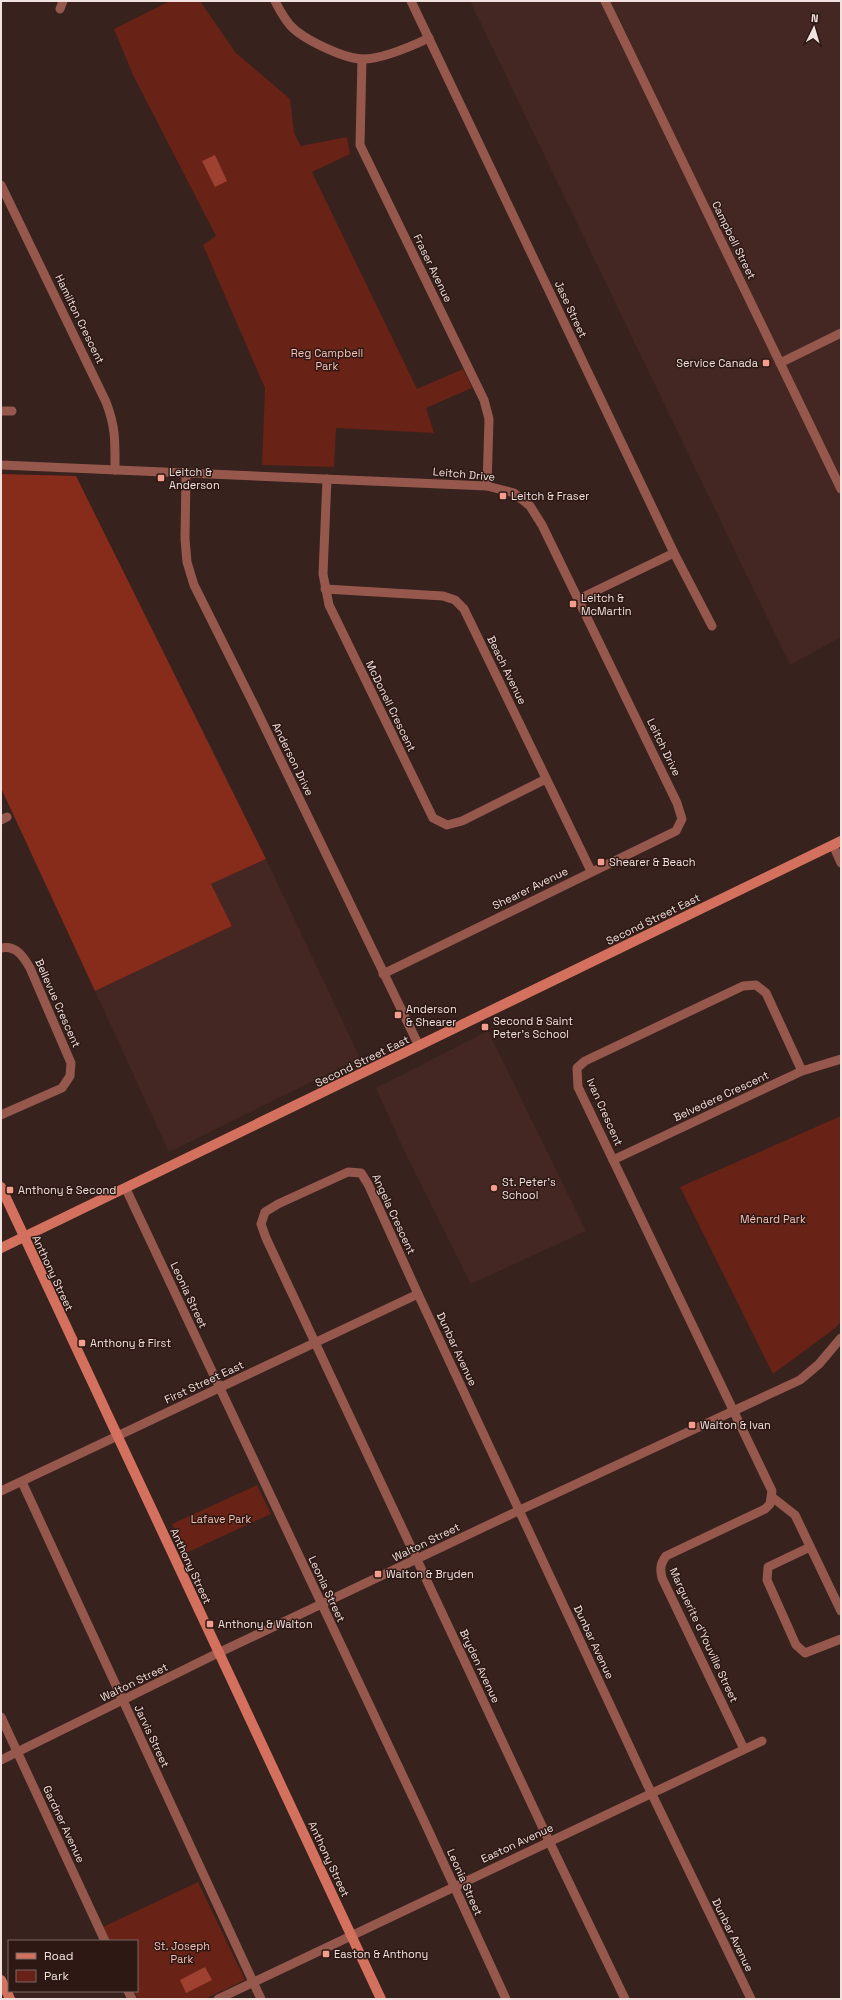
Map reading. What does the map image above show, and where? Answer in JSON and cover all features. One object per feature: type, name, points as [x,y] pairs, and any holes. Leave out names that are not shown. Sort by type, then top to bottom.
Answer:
[{"type":"main road","name":"Second Street East","points":[[1,1248],[126,1189],[837,843]]},
{"type":"main road","name":"Anthony Street","points":[[1,1187],[23,1237],[381,1999]]},
{"type":"main road","points":[[1,1980],[10,1999]]},
{"type":"street","points":[[275,1],[290,25],[332,52],[362,59],[396,52],[429,38]]},
{"type":"street","name":"Jase Street","points":[[411,1],[674,553],[712,626]]},
{"type":"street","name":"Campbell Street","points":[[605,1],[841,489]]},
{"type":"street","name":"Fraser Avenue","points":[[362,59],[360,145],[484,400],[489,419],[487,486]]},
{"type":"street","name":"Hamilton Crescent","points":[[1,185],[106,402],[115,430],[115,470]]},
{"type":"street","points":[[780,363],[841,333]]},
{"type":"street","points":[[1,410],[12,411]]},
{"type":"street","name":"Leitch Drive","points":[[1,465],[487,486],[514,493],[530,506],[542,525],[678,803],[682,819]]},
{"type":"street","name":"Anderson Drive","points":[[186,473],[185,539],[187,562],[194,585],[254,705],[419,1046]]},
{"type":"street","name":"McDonell Crescent","points":[[327,479],[323,574],[328,605],[433,818],[447,825],[462,821],[546,779]]},
{"type":"street","points":[[579,600],[674,553]]},
{"type":"street","name":"Beach Avenue","points":[[325,589],[443,596],[455,600],[464,610],[591,871]]},
{"type":"street","name":"Shearer Avenue","points":[[383,974],[591,871],[676,831],[682,819]]},
{"type":"street","points":[[837,843],[841,863]]},
{"type":"street","name":"Bellevue Crescent","points":[[1,948],[8,946],[21,954],[30,968],[71,1063],[70,1076],[62,1088],[1,1115]]},
{"type":"street","name":"Ivan Crescent","points":[[734,1411],[578,1087],[577,1068],[585,1061],[743,986],[756,985],[766,993],[802,1071]]},
{"type":"street","name":"Belvedere Crescent","points":[[613,1160],[802,1071],[841,1059]]},
{"type":"street","name":"Angela Crescent","points":[[315,1342],[266,1238],[261,1224],[265,1212],[278,1204],[348,1172],[361,1173],[368,1184],[418,1294]]},
{"type":"street","name":"Leonia Street","points":[[126,1189],[506,1999]]},
{"type":"street","name":"First Street East","points":[[1,1491],[418,1294]]},
{"type":"street","name":"Dunbar Avenue","points":[[418,1294],[652,1794],[751,1999]]},
{"type":"street","name":"Walton Street","points":[[1,1760],[218,1653],[520,1510],[800,1380],[819,1364],[841,1338]]},
{"type":"street","name":"Bryden Avenue","points":[[315,1342],[416,1560],[625,1999]]},
{"type":"street","points":[[734,1411],[770,1485],[772,1497],[795,1515],[841,1610]]},
{"type":"street","name":"Jarvis Street","points":[[22,1482],[261,1999]]},
{"type":"street","name":"Marguerite d'Youville Street","points":[[744,1749],[662,1578],[660,1569],[666,1556],[765,1509],[772,1497]]},
{"type":"street","points":[[810,1547],[768,1567],[767,1580],[796,1645],[805,1653],[841,1639]]},
{"type":"street","name":"Gardner Avenue","points":[[1,1717],[105,1940]]},
{"type":"street","name":"Easton Avenue","points":[[218,1999],[549,1841],[652,1794],[762,1740]]},
{"type":"shaded area","points":[[470,1],[841,1],[841,637],[790,665]]},
{"type":"shaded area","points":[[215,155],[227,181],[215,187],[202,161]]},
{"type":"shaded area","points":[[1,474],[76,476],[266,859],[211,884],[232,926],[95,991],[1,788]]},
{"type":"shaded area","points":[[266,859],[360,1058],[169,1152],[95,991],[232,926],[211,884]]},
{"type":"shaded area","name":"St. Peter's School","points":[[488,1031],[586,1231],[471,1284],[401,1144],[376,1088]]},
{"type":"shaded area","points":[[205,1967],[212,1980],[186,1993],[180,1980]]},
{"type":"green space","name":"Reg Campbell Park","points":[[170,1],[200,1],[236,53],[290,99],[294,133],[301,146],[347,137],[350,154],[312,172],[417,389],[463,369],[472,388],[426,408],[434,433],[336,428],[334,467],[262,465],[265,388],[203,245],[216,236],[134,77],[114,29]]},
{"type":"green space","name":"Ménard Park","points":[[841,1116],[841,1322],[834,1329],[773,1374],[680,1187]]},
{"type":"green space","name":"Lafave Park","points":[[257,1485],[271,1514],[186,1553],[172,1524]]},
{"type":"green space","name":"St. Joseph Park","points":[[198,1882],[245,1980],[205,1999],[138,1999],[134,1992],[138,1992],[138,1940],[110,1940],[103,1927]]},
{"type":"place","name":"Service Canada","points":[[766,363]]},
{"type":"place","name":"Leitch & Anderson","points":[[161,478]]},
{"type":"place","name":"Leitch & Fraser","points":[[503,496]]},
{"type":"place","name":"Leitch & McMartin","points":[[573,604]]},
{"type":"place","name":"Shearer & Beach","points":[[601,862]]},
{"type":"place","name":"Anderson & Shearer","points":[[398,1015]]},
{"type":"place","name":"Second & Saint Peter's School","points":[[485,1027]]},
{"type":"place","name":"St. Peter's School","points":[[494,1188]]},
{"type":"place","name":"Anthony & Second","points":[[10,1190]]},
{"type":"place","name":"Anthony & First","points":[[82,1343]]},
{"type":"place","name":"Walton & Ivan","points":[[692,1425]]},
{"type":"place","name":"Walton & Bryden","points":[[378,1574]]},
{"type":"place","name":"Anthony & Walton","points":[[210,1624]]},
{"type":"place","name":"Easton & Anthony","points":[[326,1954]]}]
